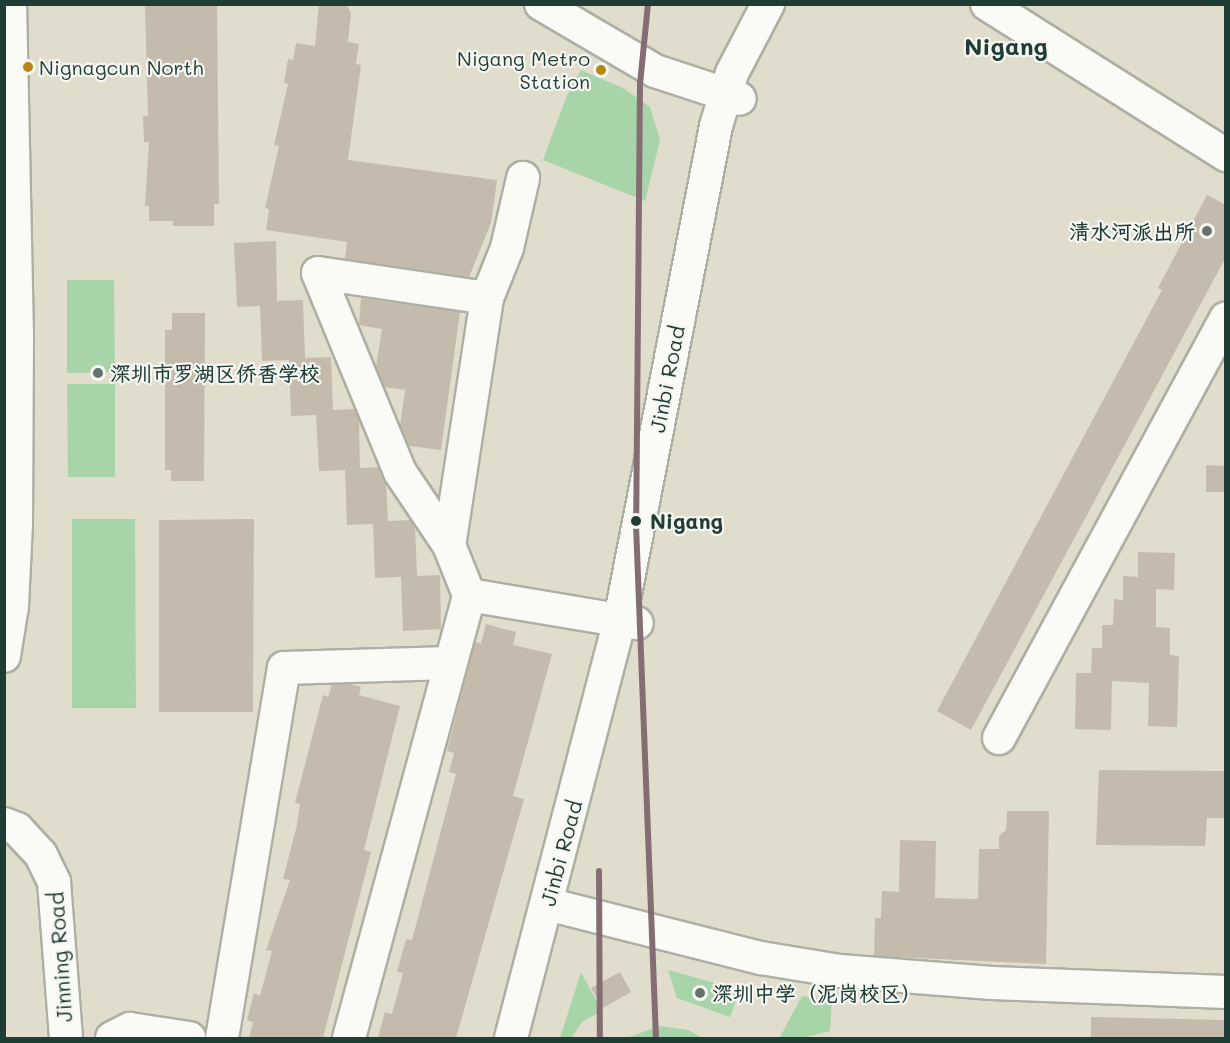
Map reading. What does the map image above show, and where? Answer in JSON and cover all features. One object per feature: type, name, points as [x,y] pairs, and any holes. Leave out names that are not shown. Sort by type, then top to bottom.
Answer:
[{"type":"street","points":[[4,657],[12,606],[16,524],[11,336],[10,4]]},
{"type":"street","points":[[541,4],[645,66],[733,97]]},
{"type":"street","name":"Jinbi Road","points":[[733,97],[732,73],[768,4]]},
{"type":"street","name":"Jinbi Road","points":[[531,1038],[556,906],[629,621],[716,126],[747,76],[785,4]]},
{"type":"street","points":[[987,4],[1223,147]]},
{"type":"street","points":[[449,545],[487,298],[507,248],[523,178]]},
{"type":"street","points":[[349,1038],[469,595],[449,545],[400,472],[318,273],[487,298]]},
{"type":"street","points":[[999,738],[1226,318]]},
{"type":"street","points":[[469,595],[629,621]]},
{"type":"street","points":[[222,1038],[284,668],[450,663]]},
{"type":"street","name":"Jinning Road","points":[[4,824],[17,829],[41,855],[54,882],[66,1038]]},
{"type":"street","name":"Jinning Road","points":[[4,843],[27,864],[38,887],[49,1038]]},
{"type":"street","points":[[556,906],[761,958],[840,971],[992,983],[1226,992]]},
{"type":"street","name":"Jinbi Road","points":[[511,1038],[556,906]]},
{"type":"street","points":[[112,1038],[130,1029],[189,1038]]},
{"type":"green space","points":[[581,70],[623,88],[650,107],[660,140],[645,201],[543,160],[567,95]]},
{"type":"green space","points":[[67,280],[114,280],[115,372],[67,373]]},
{"type":"green space","points":[[67,384],[115,384],[115,477],[68,477]]},
{"type":"green space","points":[[72,519],[135,519],[136,708],[72,708]]},
{"type":"green space","points":[[668,970],[740,990],[730,1017],[677,998]]},
{"type":"green space","points":[[581,972],[602,1011],[583,1021],[571,1038],[560,1038]]},
{"type":"green space","points":[[802,996],[832,1000],[830,1031],[803,1038],[780,1037]]},
{"type":"green space","points":[[660,1026],[688,1030],[703,1038],[626,1038]]},
{"type":"building","points":[[145,4],[217,4],[219,204],[214,204],[214,226],[173,226],[173,221],[149,221],[149,206],[145,206],[149,142],[144,142],[143,116],[148,116]]},
{"type":"building","points":[[319,4],[346,4],[351,13],[348,42],[359,44],[356,64],[361,65],[348,160],[497,180],[491,223],[469,277],[345,259],[347,242],[266,230],[269,209],[265,208],[279,146],[274,145],[288,84],[284,83],[288,59],[293,60],[296,43],[315,46]]},
{"type":"building","points":[[1207,195],[1226,205],[1226,257],[971,730],[937,711],[1162,290],[1158,288]]},
{"type":"building","points":[[276,241],[277,301],[303,300],[305,358],[331,357],[333,410],[354,409],[359,419],[360,468],[378,467],[386,484],[388,521],[411,520],[415,527],[417,576],[440,575],[441,629],[403,631],[401,577],[375,578],[373,524],[347,525],[345,470],[319,471],[316,415],[291,416],[289,360],[262,361],[260,306],[237,307],[234,243]]},
{"type":"building","points":[[361,298],[460,312],[441,450],[409,446],[400,425],[405,390],[384,387],[376,367],[382,329],[359,325]]},
{"type":"building","points":[[172,313],[205,313],[204,481],[171,481],[171,470],[165,470],[165,330],[172,330]]},
{"type":"building","points":[[1206,465],[1226,466],[1226,492],[1206,492]]},
{"type":"building","points":[[254,519],[253,712],[159,712],[159,520]]},
{"type":"building","points":[[1138,552],[1175,553],[1174,590],[1156,589],[1156,627],[1170,628],[1170,655],[1179,656],[1177,727],[1148,726],[1149,683],[1112,681],[1111,730],[1075,729],[1076,673],[1091,673],[1092,648],[1102,648],[1102,625],[1113,625],[1114,599],[1123,600],[1123,576],[1138,577]]},
{"type":"building","points":[[486,624],[516,632],[513,645],[552,654],[513,796],[524,799],[456,1038],[378,1038],[385,1012],[392,1014],[403,973],[397,972],[406,939],[412,940],[456,774],[449,772],[454,753],[447,751],[475,642],[481,644]]},
{"type":"building","points":[[351,684],[361,687],[359,695],[400,706],[364,850],[371,852],[323,1038],[249,1038],[253,1022],[247,1020],[254,993],[260,996],[272,951],[266,950],[290,880],[283,879],[297,825],[300,804],[295,803],[323,695],[328,697],[332,685]]},
{"type":"building","points":[[1099,770],[1226,771],[1226,818],[1207,818],[1205,846],[1096,845]]},
{"type":"building","points":[[1007,811],[1049,811],[1046,964],[874,956],[875,918],[881,918],[882,891],[899,892],[900,840],[936,841],[935,898],[978,899],[979,849],[999,849],[999,836],[1006,830]]},
{"type":"building","points":[[620,972],[631,992],[603,1008],[591,988]]},
{"type":"building","points":[[1091,1017],[1226,1020],[1226,1038],[1091,1038]]},
{"type":"transit line","points":[[648,4],[640,84],[636,525],[656,1038]]},
{"type":"transit line","points":[[599,871],[600,1038]]},
{"type":"place","name":"Nignagcun North","points":[[28,67]]},
{"type":"place","name":"Nigang Metro Station","points":[[601,70]]},
{"type":"place","name":"清水河派出所","points":[[1207,231]]},
{"type":"place","name":"深圳市罗湖区侨香学校","points":[[98,373]]},
{"type":"place","name":"Nigang","points":[[636,521]]},
{"type":"place","name":"深圳中学（泥岗校区）","points":[[700,993]]},
{"type":"district","name":"Nigang","points":[[1006,46]]}]
